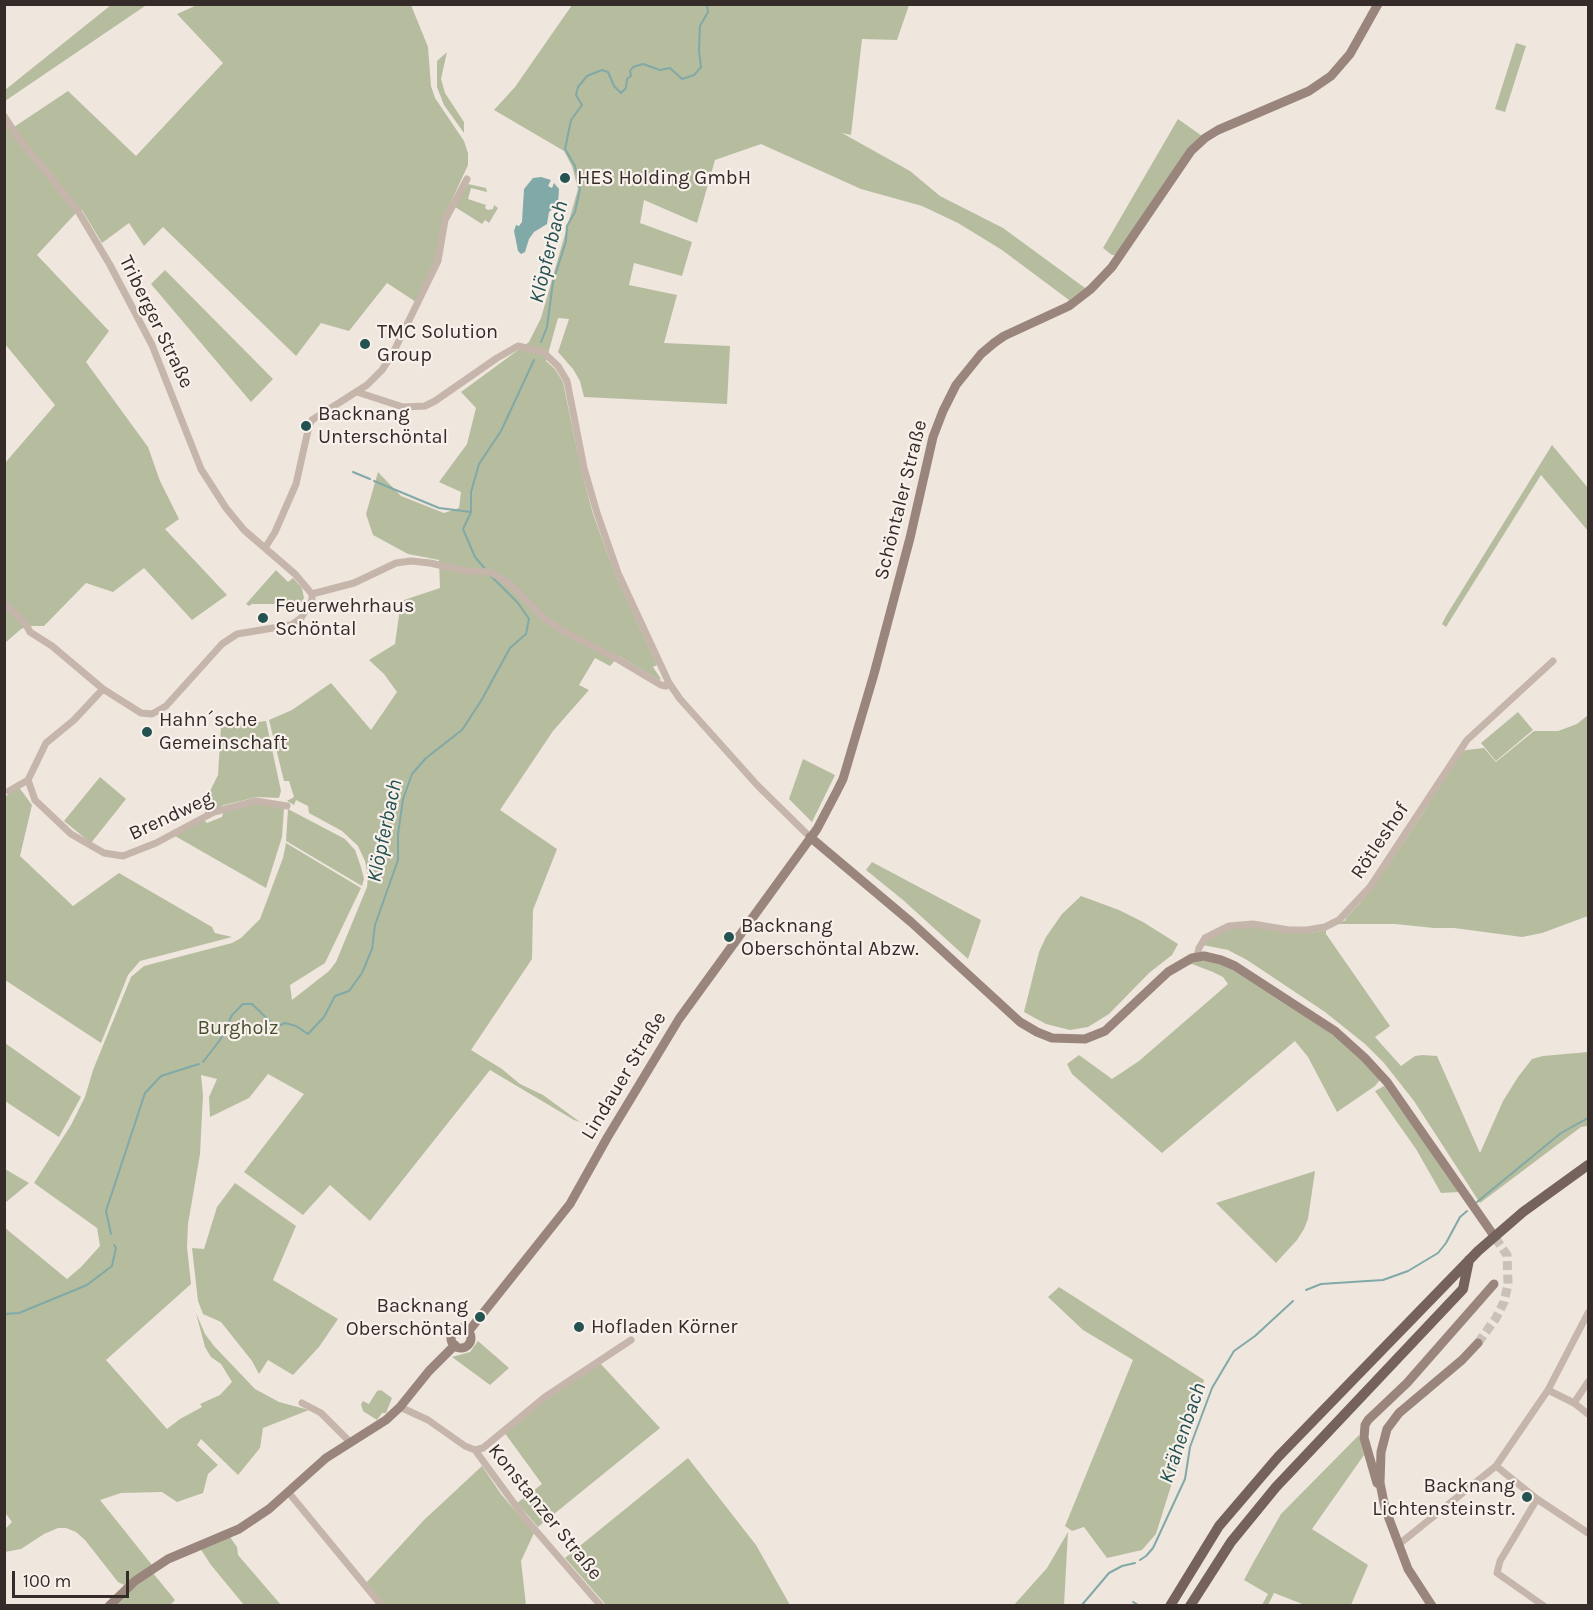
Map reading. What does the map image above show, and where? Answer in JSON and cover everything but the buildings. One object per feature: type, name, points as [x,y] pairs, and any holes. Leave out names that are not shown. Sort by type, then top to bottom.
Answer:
[{"type":"main road","points":[[1170,1605],[1219,1526],[1255,1482],[1469,1260],[1523,1212],[1588,1165]]},
{"type":"main road","points":[[1190,1605],[1231,1542],[1276,1487],[1463,1289],[1469,1260]]},
{"type":"street","name":"Schöntaler Straße","points":[[810,837],[818,827],[843,779],[897,588],[933,437],[956,385],[981,354],[994,343],[1004,336],[1069,306],[1091,290],[1112,267],[1191,151],[1205,138],[1218,130],[1309,91],[1331,76],[1350,54],[1378,4]]},
{"type":"street","name":"Triberger Straße","points":[[4,116],[17,136],[78,211],[110,265],[152,345],[183,418],[201,469],[226,508],[244,530],[295,574],[312,594]]},
{"type":"street","points":[[265,548],[296,484],[312,420],[357,392],[382,370],[393,353],[438,261],[446,220],[466,179]]},
{"type":"street","points":[[357,392],[403,407],[425,406],[435,402],[518,346],[543,352],[558,366],[567,381],[584,468],[597,513],[618,573],[670,684],[691,712],[758,786],[810,837],[911,922],[1020,1022],[1052,1038],[1085,1039],[1105,1031],[1168,972],[1197,956],[1221,960],[1235,966],[1335,1031],[1365,1058],[1387,1082],[1492,1233]]},
{"type":"street","points":[[4,603],[25,623],[30,632],[52,646],[103,689],[141,713],[152,714],[166,706],[222,644],[237,634],[291,625],[301,618],[312,600],[312,594],[354,583],[396,563],[421,562],[458,570],[490,572],[509,583],[545,619],[567,633],[661,685],[670,684]]},
{"type":"street","name":"Rötleshof","points":[[1197,956],[1198,948],[1205,938],[1229,926],[1253,924],[1307,930],[1325,927],[1339,920],[1370,887],[1467,740],[1552,661]]},
{"type":"street","points":[[9,790],[28,780],[46,743],[74,720],[103,689]]},
{"type":"street","name":"Brendweg","points":[[28,780],[35,800],[70,834],[104,853],[123,856],[156,843],[214,812],[256,801],[287,806]]},
{"type":"street","name":"Lindauer Straße","points":[[468,1332],[570,1204],[679,1019],[810,837]]},
{"type":"street","points":[[1432,1605],[1412,1576],[1398,1545],[1365,1443],[1365,1425],[1373,1414],[1407,1383],[1494,1284]]},
{"type":"street","points":[[1398,1545],[1496,1466],[1548,1390],[1588,1313]]},
{"type":"street","name":"Lindauer Straße","points":[[461,1328],[468,1332],[471,1339],[467,1346],[462,1348],[454,1345],[451,1338],[454,1331],[461,1328]]},
{"type":"street","points":[[475,1450],[483,1448],[544,1397],[631,1340]]},
{"type":"street","points":[[1385,1508],[1380,1483],[1381,1452],[1392,1421],[1405,1407],[1462,1360],[1478,1343]]},
{"type":"street","name":"Lindauer Straße","points":[[109,1605],[154,1567],[184,1551],[239,1529],[289,1493],[307,1473],[326,1458],[386,1420],[454,1345]]},
{"type":"street","points":[[1574,1403],[1588,1382]]},
{"type":"street","points":[[1548,1390],[1574,1403],[1588,1414]]},
{"type":"street","points":[[302,1403],[321,1413],[351,1443]]},
{"type":"street","name":"Konstanzer Straße","points":[[400,1407],[428,1420],[465,1446],[475,1450],[524,1517],[601,1605]]},
{"type":"street","points":[[1496,1466],[1537,1499],[1588,1533]]},
{"type":"street","points":[[289,1493],[382,1605]]},
{"type":"street","points":[[1537,1499],[1500,1561],[1497,1573],[1544,1605]]},
{"type":"green space","points":[[144,4],[145,6],[5,101],[5,90],[111,5]]},
{"type":"green space","points":[[197,5],[411,5],[428,47],[431,86],[435,98],[464,141],[468,153],[468,165],[444,217],[435,260],[416,302],[387,283],[349,331],[321,323],[296,356],[163,227],[144,246],[129,223],[102,243],[82,210],[76,213],[37,255],[109,331],[86,362],[148,447],[160,481],[179,519],[165,529],[227,595],[192,620],[144,568],[113,592],[86,583],[44,626],[28,626],[21,629],[5,643],[5,463],[55,405],[5,344],[4,120],[11,129],[68,91],[136,156],[223,63],[177,14]]},
{"type":"green space","name":"Burgholz","points":[[572,5],[909,5],[897,40],[862,39],[851,135],[842,133],[910,171],[940,196],[1003,228],[1085,288],[1069,300],[1002,250],[958,223],[922,206],[861,189],[761,144],[715,160],[697,223],[644,200],[640,223],[692,242],[682,276],[634,263],[629,285],[677,295],[664,343],[730,346],[727,404],[584,397],[580,381],[558,352],[569,319],[558,318],[546,361],[555,369],[563,382],[593,514],[615,574],[657,665],[653,667],[661,679],[659,680],[619,656],[610,666],[595,658],[579,685],[589,690],[553,731],[500,810],[557,849],[533,910],[532,959],[471,1050],[502,1069],[520,1084],[543,1095],[580,1122],[490,1070],[370,1221],[330,1185],[303,1215],[244,1172],[304,1094],[268,1074],[249,1098],[210,1117],[209,1097],[217,1079],[201,1075],[203,1095],[200,1154],[188,1224],[187,1247],[191,1284],[106,1360],[167,1429],[202,1407],[200,1404],[220,1395],[232,1382],[221,1364],[211,1357],[205,1347],[196,1313],[205,1334],[214,1346],[255,1389],[279,1402],[309,1410],[263,1428],[260,1448],[238,1475],[201,1439],[197,1445],[218,1465],[208,1474],[203,1493],[177,1502],[162,1492],[121,1493],[100,1500],[152,1565],[124,1585],[118,1582],[85,1540],[76,1532],[66,1528],[58,1528],[44,1534],[21,1549],[5,1552],[5,1529],[12,1522],[4,1511],[4,1227],[67,1279],[100,1246],[97,1228],[34,1183],[71,1125],[85,1097],[93,1070],[131,977],[144,966],[232,943],[241,938],[260,919],[283,858],[286,843],[361,888],[325,963],[290,985],[292,1000],[329,971],[336,962],[367,887],[365,861],[358,846],[342,831],[309,813],[308,806],[296,800],[294,805],[287,801],[294,797],[289,781],[284,781],[269,720],[292,710],[331,683],[371,730],[397,692],[384,674],[369,660],[395,644],[401,601],[440,588],[439,560],[408,554],[373,535],[366,514],[378,472],[401,496],[444,513],[459,508],[461,492],[439,482],[467,444],[476,408],[461,392],[529,342],[541,318],[578,189],[572,166],[564,151],[494,110],[515,87]]},
{"type":"green space","points":[[1516,43],[1526,46],[1505,112],[1495,109]]},
{"type":"green space","points":[[447,52],[441,79],[445,93],[464,122],[464,133],[444,105],[437,87],[437,61]]},
{"type":"green space","points":[[1178,119],[1202,136],[1116,255],[1112,255],[1103,248]]},
{"type":"green space","points":[[468,184],[486,188],[487,192],[471,188],[468,199],[486,205],[485,208],[488,210],[493,209],[494,205],[498,208],[489,223],[485,220],[482,224],[455,207]]},
{"type":"green space","points":[[165,270],[273,379],[251,402],[151,284]]},
{"type":"green space","points":[[1552,445],[1588,488],[1588,531],[1541,475],[1446,627],[1442,624],[1446,616]]},
{"type":"green space","points":[[276,570],[288,582],[293,578],[302,588],[304,598],[299,607],[295,610],[276,604],[249,606],[246,604]]},
{"type":"green space","points":[[1518,712],[1533,730],[1496,761],[1481,743]]},
{"type":"green space","points":[[1588,715],[1588,916],[1542,933],[1522,937],[1454,928],[1395,924],[1337,924],[1346,920],[1387,867],[1461,752],[1484,748],[1496,762],[1534,731],[1558,731],[1577,724]]},
{"type":"green space","points":[[266,721],[281,791],[279,798],[257,797],[224,805],[205,814],[208,795],[218,775],[221,727]]},
{"type":"green space","points":[[803,759],[835,775],[812,822],[789,799]]},
{"type":"green space","points":[[100,777],[126,799],[91,843],[64,821]]},
{"type":"green space","points":[[18,786],[32,805],[20,856],[73,906],[119,873],[212,927],[215,933],[232,937],[140,961],[128,975],[101,1043],[5,980],[5,797]]},
{"type":"green space","points":[[257,803],[284,808],[282,837],[266,888],[175,836],[204,820],[207,823],[222,817],[224,811]]},
{"type":"green space","points":[[288,809],[345,839],[355,850],[364,879],[362,886],[286,841]]},
{"type":"green space","points":[[872,862],[981,920],[968,959],[866,870]]},
{"type":"green space","points":[[1081,896],[1119,910],[1178,944],[1172,955],[1149,973],[1109,1014],[1088,1027],[1070,1030],[1046,1024],[1024,1012],[1039,952],[1046,937],[1062,914]]},
{"type":"green space","points":[[1238,925],[1310,933],[1326,930],[1326,934],[1390,1026],[1375,1037],[1401,1066],[1415,1056],[1437,1056],[1480,1153],[1503,1101],[1518,1077],[1532,1059],[1543,1056],[1588,1052],[1588,1126],[1581,1127],[1480,1203],[1414,1101],[1384,1063],[1365,1044],[1325,1012],[1247,960],[1228,950],[1203,945],[1205,941]]},
{"type":"green space","points":[[1200,960],[1217,962],[1246,975],[1349,1046],[1380,1080],[1375,1086],[1337,1112],[1308,1057],[1295,1041],[1162,1153],[1072,1074],[1067,1064],[1079,1055],[1112,1079],[1139,1061],[1228,984],[1223,977],[1213,972],[1192,964],[1183,966]]},
{"type":"green space","points":[[5,1043],[81,1097],[59,1137],[5,1101]]},
{"type":"green space","points":[[1384,1086],[1460,1192],[1441,1193],[1416,1149],[1375,1091]]},
{"type":"green space","points":[[5,1169],[29,1183],[5,1203]]},
{"type":"green space","points":[[1315,1171],[1308,1219],[1304,1229],[1276,1263],[1216,1203]]},
{"type":"green space","points":[[235,1183],[296,1226],[273,1280],[338,1319],[319,1347],[293,1375],[268,1360],[259,1374],[252,1361],[221,1322],[203,1314],[198,1301],[192,1248],[204,1249],[217,1207]]},
{"type":"green space","points":[[1059,1287],[1204,1380],[1156,1534],[1142,1550],[1107,1558],[1084,1527],[1072,1531],[1065,1526],[1133,1360],[1083,1330],[1048,1297]]},
{"type":"green space","points":[[478,1341],[509,1368],[490,1385],[452,1357],[470,1352]]},
{"type":"green space","points":[[599,1362],[660,1428],[538,1527],[517,1503],[542,1484],[504,1432],[544,1400]]},
{"type":"green space","points":[[381,1390],[392,1398],[386,1413],[382,1413],[377,1420],[363,1411],[361,1404],[363,1401],[369,1404],[377,1391]]},
{"type":"green space","points":[[1359,1435],[1364,1455],[1312,1529],[1368,1565],[1351,1605],[1305,1605],[1274,1593],[1268,1605],[1262,1605],[1268,1594],[1244,1580],[1253,1563],[1281,1514]]},
{"type":"green space","points":[[688,1458],[756,1545],[790,1605],[606,1605],[565,1558]]},
{"type":"green space","points":[[482,1466],[501,1494],[534,1533],[521,1561],[526,1605],[385,1605],[366,1583],[424,1520]]},
{"type":"green space","points":[[1068,1532],[1064,1605],[1014,1605],[1047,1568]]},
{"type":"green space","points":[[230,1537],[237,1547],[238,1555],[281,1605],[244,1605],[211,1565],[200,1548]]},
{"type":"green space","points":[[152,1572],[175,1600],[170,1605],[113,1606]]},
{"type":"water","points":[[541,177],[551,180],[548,186],[552,188],[554,183],[559,189],[558,204],[549,212],[547,224],[534,232],[525,252],[521,254],[518,251],[514,231],[516,225],[519,226],[522,222],[524,189],[533,178]]},
{"type":"waterway","name":"Klöpferbach","points":[[541,342],[547,327],[553,282],[566,241],[567,226],[575,212],[580,189],[575,166],[565,149],[571,120],[582,105],[576,95],[578,87],[587,76],[602,70],[608,72],[614,86],[621,93],[626,88],[627,79],[631,76],[630,71],[633,67],[643,64],[660,70],[670,68],[682,79],[694,75],[701,67],[700,26],[708,12],[707,4]]},
{"type":"waterway","name":"Klöpferbach","points":[[487,571],[475,557],[463,529],[471,512],[471,492],[479,464],[501,431],[534,360]]},
{"type":"waterway","points":[[353,472],[370,479]]},
{"type":"waterway","points":[[374,481],[439,508],[471,512]]},
{"type":"waterway","name":"Klöpferbach","points":[[203,1062],[220,1040],[232,1015],[243,1004],[252,1004],[276,1027],[285,1023],[296,1026],[308,1034],[324,1017],[335,996],[349,991],[362,973],[372,949],[375,925],[398,860],[398,834],[403,799],[412,774],[426,758],[462,730],[510,648],[526,634],[529,619],[518,603],[490,575]]},
{"type":"waterway","name":"Klöpferbach","points":[[111,1234],[106,1211],[145,1093],[161,1076],[199,1064]]},
{"type":"waterway","name":"Krähenbach","points":[[1477,1202],[1561,1133],[1588,1118]]},
{"type":"waterway","name":"Krähenbach","points":[[1306,1290],[1321,1284],[1383,1280],[1408,1271],[1438,1253],[1460,1217],[1467,1211]]},
{"type":"waterway","name":"Klöpferbach","points":[[4,1314],[19,1313],[87,1285],[112,1266],[116,1248],[114,1245]]},
{"type":"waterway","name":"Krähenbach","points":[[1140,1560],[1153,1548],[1185,1479],[1190,1447],[1212,1388],[1234,1351],[1255,1336],[1293,1301]]},
{"type":"waterway","name":"Krähenbach","points":[[1081,1606],[1109,1573],[1122,1566],[1135,1563]]},
{"type":"waterway","points":[[1133,1602],[1140,1606]]},
{"type":"tunnel","points":[[1478,1343],[1496,1318],[1504,1302],[1508,1284],[1507,1255],[1492,1233]]},
{"type":"place","name":"HES Holding GmbH","points":[[565,178]]},
{"type":"place","name":"TMC Solution Group","points":[[365,344]]},
{"type":"place","name":"Backnang Unterschöntal","points":[[306,426]]},
{"type":"place","name":"Feuerwehrhaus Schöntal","points":[[263,618]]},
{"type":"place","name":"Hahn´sche Gemeinschaft","points":[[147,732]]},
{"type":"place","name":"Backnang Oberschöntal Abzw.","points":[[729,937]]},
{"type":"place","name":"Backnang Oberschöntal","points":[[480,1317]]},
{"type":"place","name":"Hofladen Körner","points":[[579,1327]]},
{"type":"place","name":"Backnang Lichtensteinstr.","points":[[1527,1497]]}]
